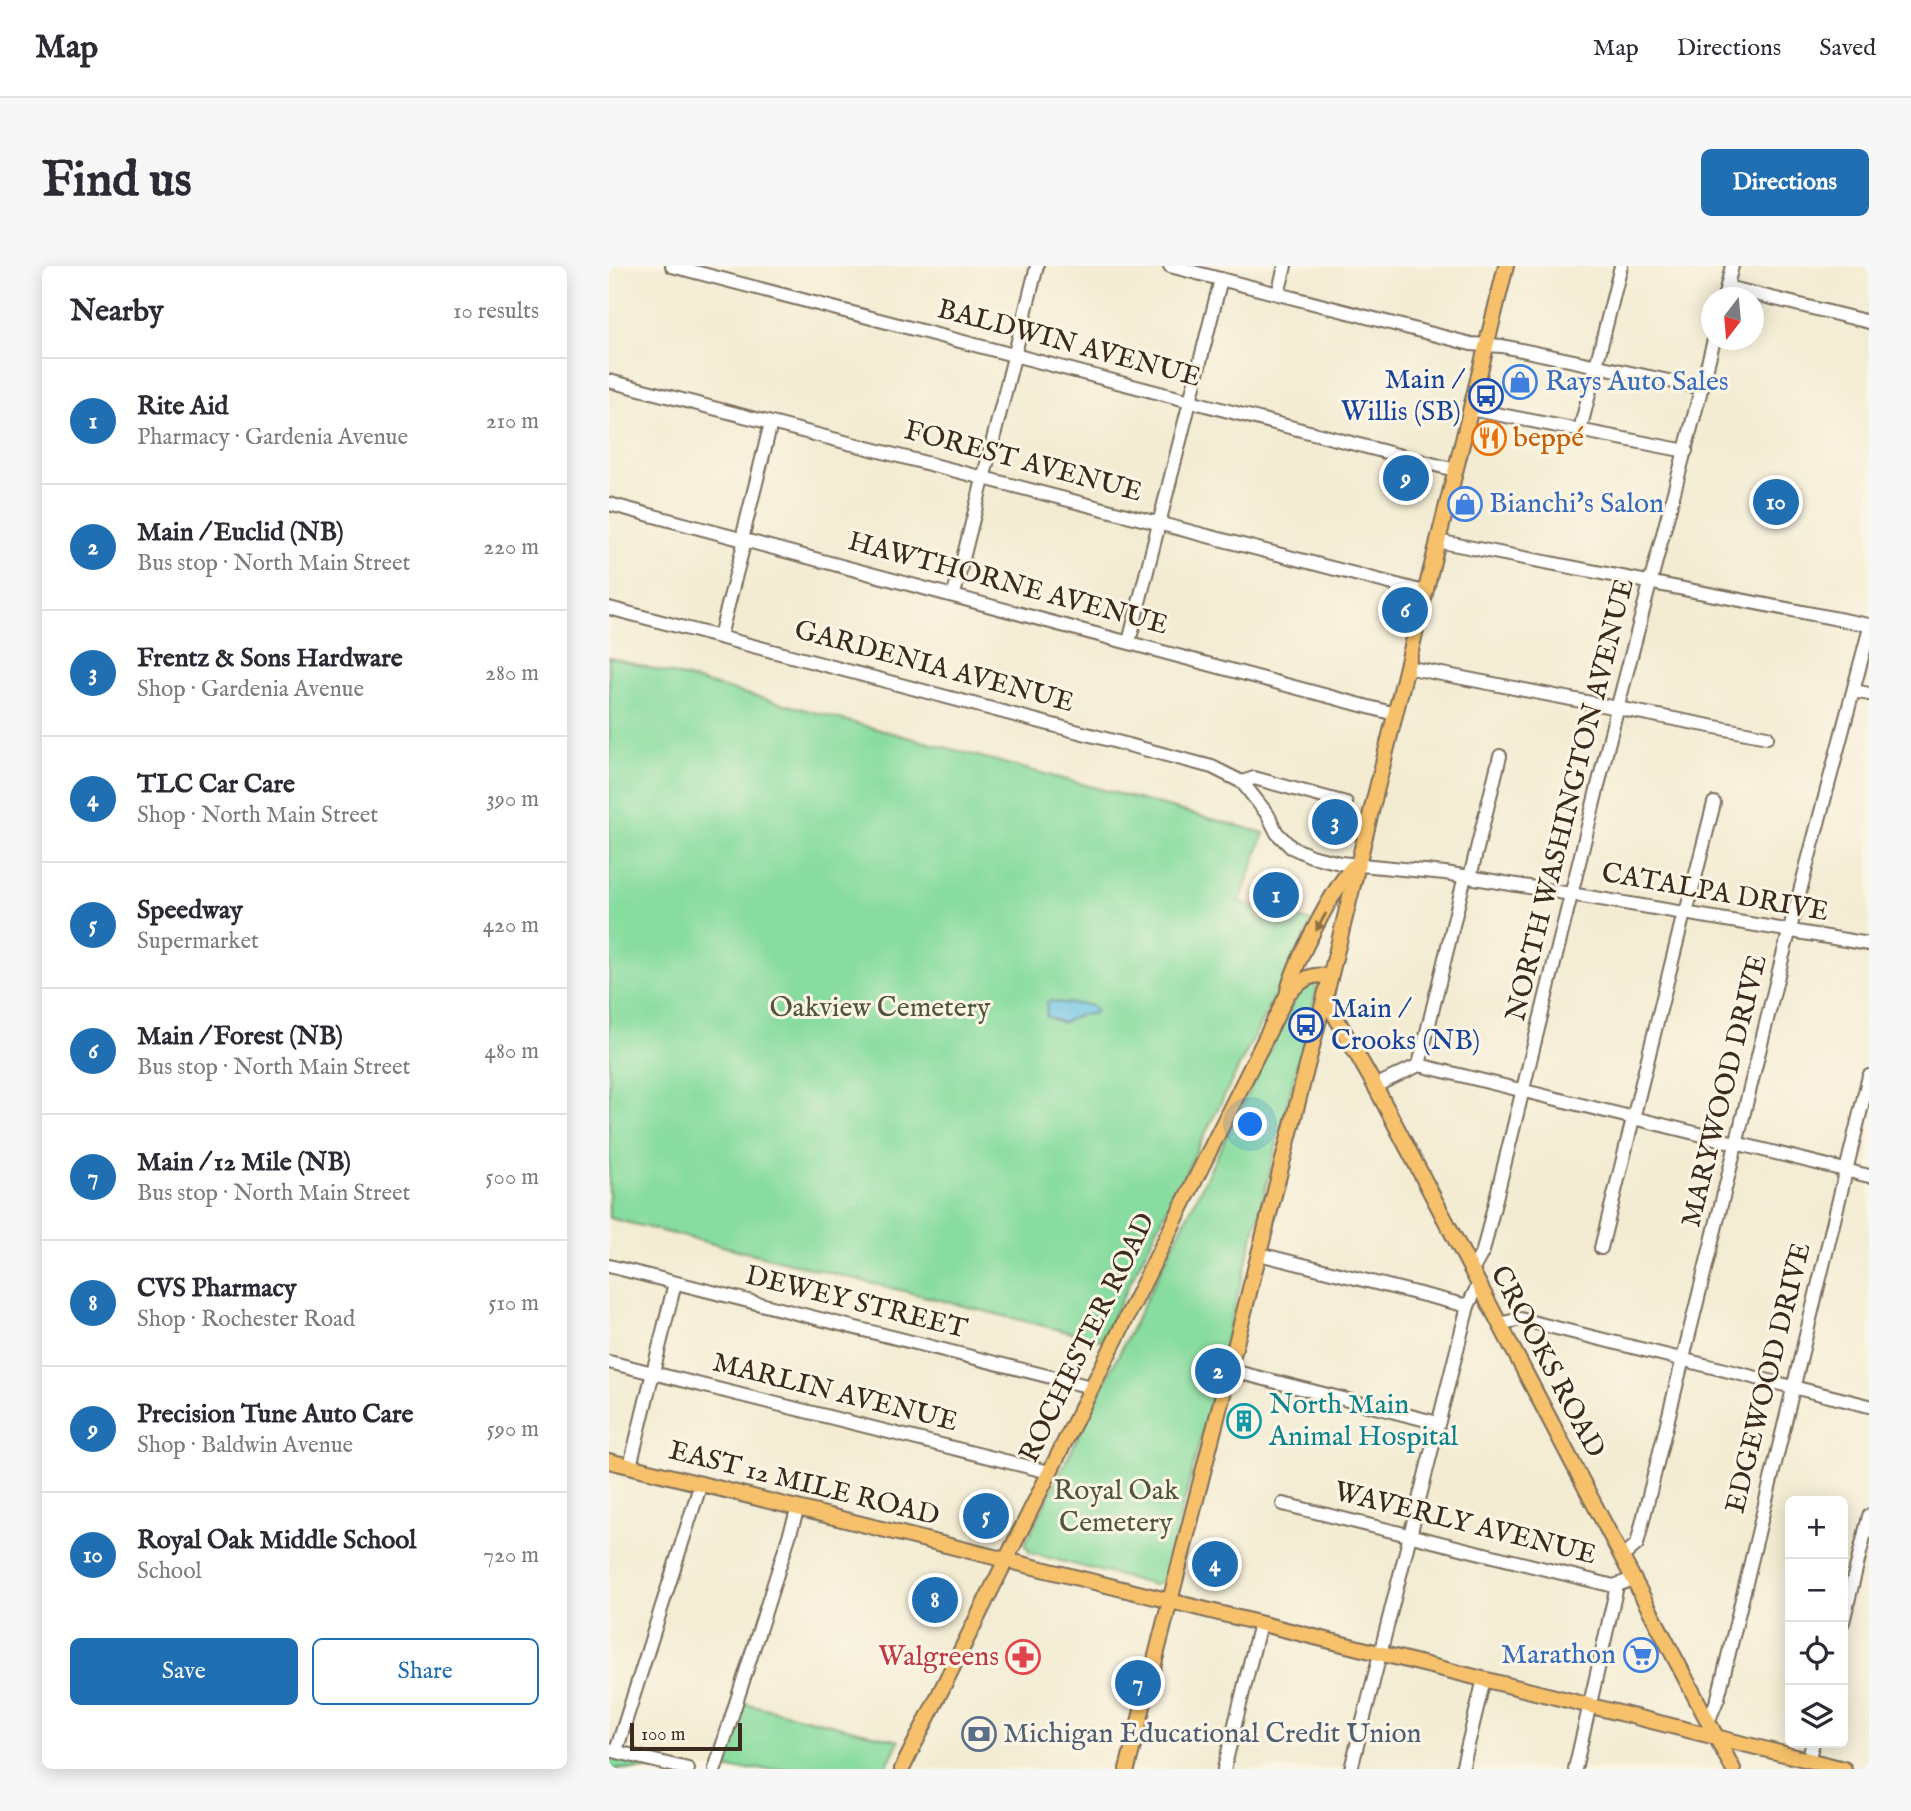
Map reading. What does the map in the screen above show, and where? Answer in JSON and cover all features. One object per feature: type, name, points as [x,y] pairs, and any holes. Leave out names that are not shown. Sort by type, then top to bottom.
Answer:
[{"type":"main road","points":[[1127,1769],[1325,998],[1506,266]]},
{"type":"main road","points":[[1288,993],[1343,877],[1356,864]]},
{"type":"main road","name":"ROCHESTER ROAD","points":[[902,1769],[1288,993],[1306,976],[1316,974],[1330,977]]},
{"type":"main road","name":"CROOKS ROAD","points":[[1325,998],[1375,1086],[1733,1769]]},
{"type":"main road","name":"EAST 12 MILE ROAD","points":[[609,1461],[1844,1769]]},
{"type":"street","name":"BALDWIN AVENUE","points":[[672,266],[1455,470]]},
{"type":"street","points":[[954,594],[1037,266]]},
{"type":"street","points":[[1170,266],[1471,344],[1702,388]]},
{"type":"street","points":[[1278,294],[1285,266]]},
{"type":"street","points":[[1580,430],[1621,266]]},
{"type":"street","points":[[1726,287],[1732,266]]},
{"type":"street","points":[[1129,642],[1221,279]]},
{"type":"street","points":[[1764,300],[1869,323]]},
{"type":"street","name":"NORTH WASHINGTON AVENUE","points":[[1350,1769],[1523,1091],[1617,708],[1712,350]]},
{"type":"street","name":"FOREST AVENUE","points":[[609,381],[1424,592]]},
{"type":"street","points":[[1470,409],[1686,452]]},
{"type":"street","points":[[720,636],[771,423]]},
{"type":"street","name":"HAWTHORNE AVENUE","points":[[609,504],[954,594],[1395,714]]},
{"type":"street","points":[[1437,541],[1869,625]]},
{"type":"street","name":"GARDENIA AVENUE","points":[[609,608],[1224,771],[1243,782],[1268,815],[1277,833],[1291,847],[1332,862],[1429,871]]},
{"type":"street","name":"MARYWOOD DRIVE","points":[[1622,1557],[1637,1544],[1869,631]]},
{"type":"street","points":[[1406,667],[1767,737]]},
{"type":"street","points":[[1854,691],[1869,694]]},
{"type":"street","points":[[1419,1065],[1500,756]]},
{"type":"street","name":"GARDENIA AVENUE","points":[[1243,782],[1254,778],[1346,803]]},
{"type":"street","points":[[1601,1248],[1713,803]]},
{"type":"street","name":"CATALPA DRIVE","points":[[1429,871],[1869,944]]},
{"type":"street","points":[[1375,1086],[1419,1065],[1869,1176]]},
{"type":"street","name":"EDGEWOOD DRIVE","points":[[1708,1722],[1715,1712],[1869,1076]]},
{"type":"street","points":[[1259,1254],[1468,1306]]},
{"type":"street","name":"DEWEY STREET","points":[[609,1266],[1091,1387]]},
{"type":"street","points":[[630,1466],[675,1283]]},
{"type":"street","points":[[1500,1324],[1520,1319],[1869,1406]]},
{"type":"street","name":"MARLIN AVENUE","points":[[609,1362],[1049,1472]]},
{"type":"street","points":[[1229,1370],[1438,1423]]},
{"type":"street","points":[[688,1769],[613,1750],[701,1483]]},
{"type":"street","name":"WAVERLY AVENUE","points":[[1283,1504],[1617,1586],[1633,1579]]},
{"type":"street","points":[[715,1769],[798,1508]]},
{"type":"street","points":[[1848,1602],[1869,1516]]},
{"type":"street","points":[[1574,1769],[1617,1586]]},
{"type":"street","points":[[1224,1769],[1260,1623]]},
{"type":"street","points":[[1462,1769],[1484,1679]]},
{"type":"street","points":[[1699,1703],[1718,1692]]},
{"type":"street","points":[[1808,1760],[1812,1748]]},
{"type":"green space","name":"Oakview Cemetery","points":[[609,657],[1264,833],[1240,902],[1312,922],[1101,1340],[609,1218]]},
{"type":"green space","name":"Royal Oak Cemetery","points":[[1312,982],[1317,989],[1164,1580],[1154,1585],[1030,1553],[1025,1544],[1297,994]]},
{"type":"green space","points":[[744,1703],[899,1741],[885,1769],[723,1769]]},
{"type":"green space","points":[[609,1753],[674,1769],[609,1769]]},
{"type":"water","points":[[1047,1002],[1086,1005],[1096,1009],[1093,1014],[1080,1015],[1062,1023],[1046,1016]]},
{"type":"place","name":"Rays Auto Sales","points":[[1520,382]]},
{"type":"place","name":"Main / Willis (SB)","points":[[1486,396]]},
{"type":"place","name":"beppé","points":[[1489,438]]},
{"type":"place","name":"Precision Tune Auto Care","points":[[1406,478]]},
{"type":"place","name":"Royal Oak Middle School","points":[[1776,502]]},
{"type":"place","name":"Bianchi's Salon","points":[[1465,504]]},
{"type":"place","name":"Main / Forest (NB)","points":[[1405,610]]},
{"type":"place","name":"Frentz & Sons Hardware","points":[[1335,822]]},
{"type":"place","name":"Rite Aid","points":[[1276,895]]},
{"type":"place","name":"Main / Crooks (NB)","points":[[1306,1025]]},
{"type":"place","name":"Main / Euclid (NB)","points":[[1218,1371]]},
{"type":"place","name":"North Main Animal Hospital","points":[[1244,1421]]},
{"type":"place","name":"Speedway","points":[[986,1516]]},
{"type":"place","name":"TLC Car Care","points":[[1215,1564]]},
{"type":"place","name":"CVS Pharmacy","points":[[935,1600]]},
{"type":"place","name":"Marathon","points":[[1641,1655]]},
{"type":"place","name":"Walgreens","points":[[1023,1657]]},
{"type":"place","name":"Main / 12 Mile (NB)","points":[[1138,1683]]},
{"type":"place","name":"Michigan Educational Credit Union","points":[[979,1734]]}]
